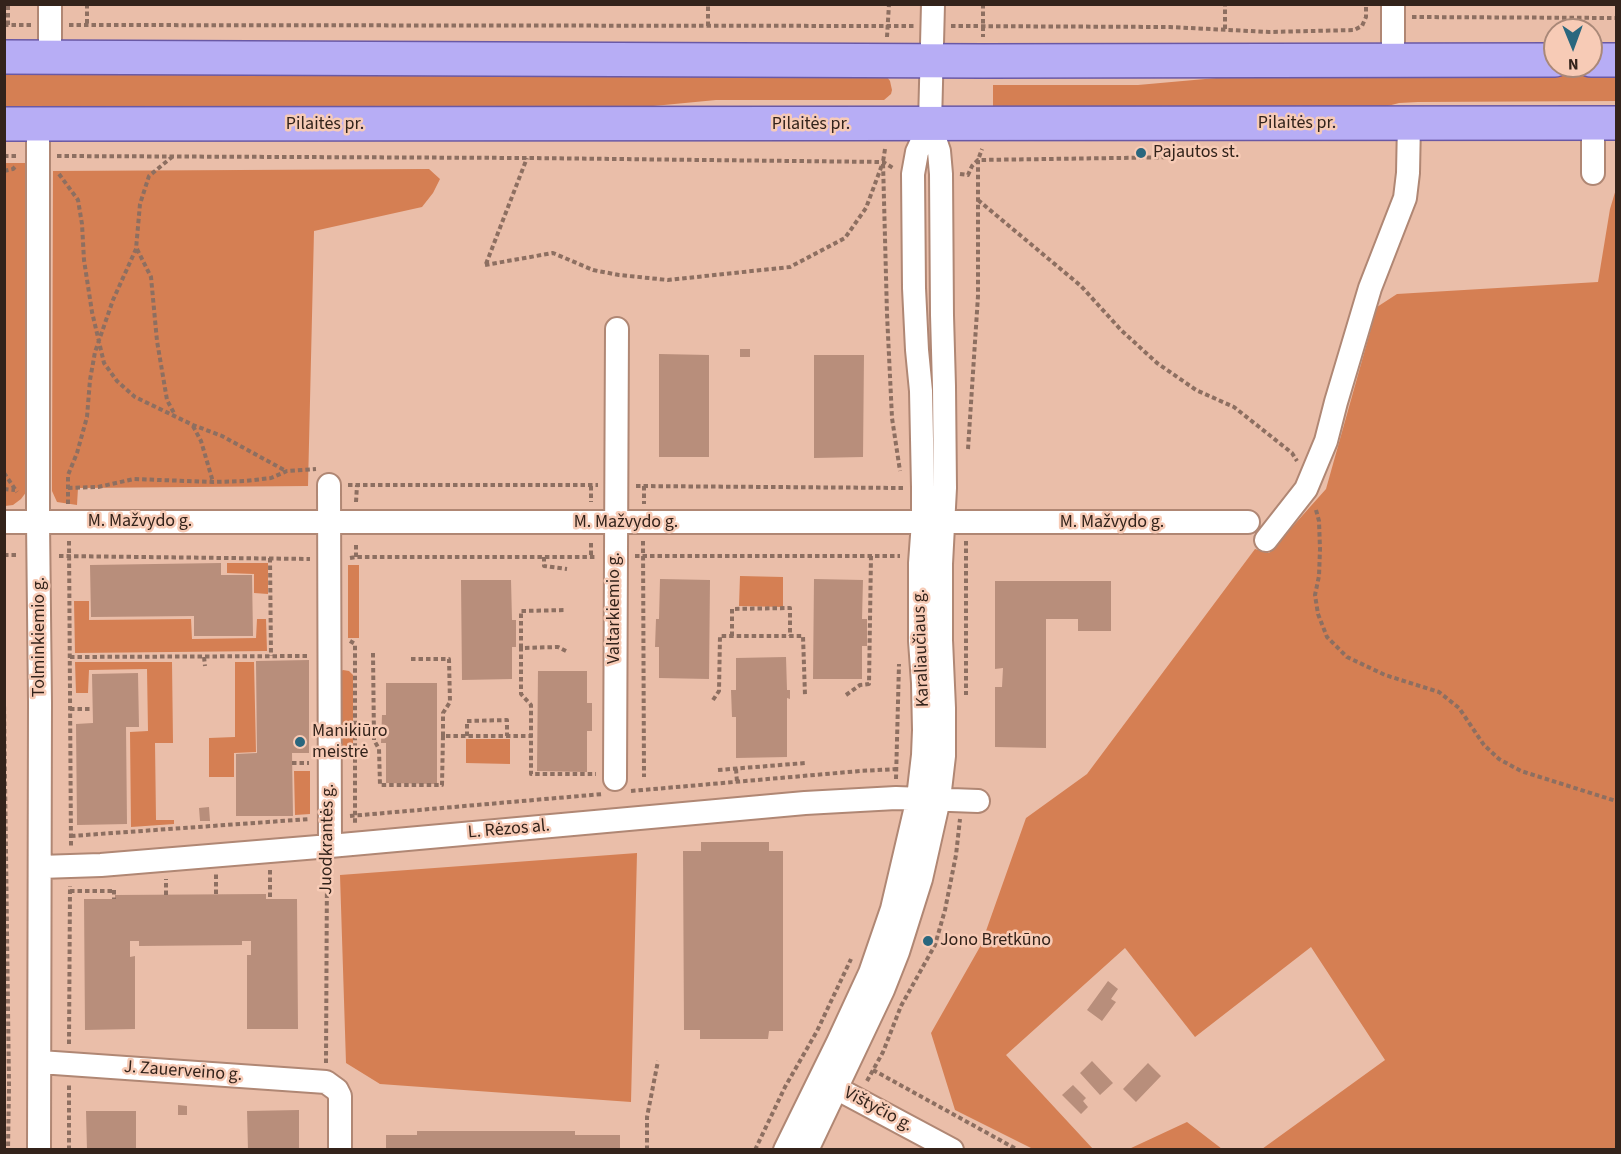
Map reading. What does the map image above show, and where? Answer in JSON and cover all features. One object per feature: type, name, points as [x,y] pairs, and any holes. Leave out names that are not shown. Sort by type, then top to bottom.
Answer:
[{"type":"main road","points":[[6,36],[50,57],[984,61],[1543,60]]},
{"type":"main road","name":"Pilaitės pr.","points":[[4,124],[40,145],[887,124],[1605,123]]},
{"type":"street","points":[[1393,11],[1393,60]]},
{"type":"street","points":[[50,15],[50,57]]},
{"type":"street","name":"Karaliaučiaus g.","points":[[923,523],[944,398],[941,174],[939,151],[930,124],[933,15]]},
{"type":"street","points":[[1266,540],[1306,489],[1326,441],[1370,288],[1405,198],[1409,123]]},
{"type":"street","points":[[1593,173],[1605,123]]},
{"type":"street","name":"Karaliaučiaus g.","points":[[785,1149],[870,973],[892,909],[918,798],[924,730],[920,630],[923,488],[921,391],[914,288],[913,174],[917,152],[930,124]]},
{"type":"street","name":"Tolminkiemio g.","points":[[39,1149],[40,145]]},
{"type":"street","name":"Valtarkiemio g.","points":[[615,777],[617,329]]},
{"type":"street","name":"Juodkrantės g.","points":[[329,485],[330,846]]},
{"type":"street","name":"M. Mažvydo g.","points":[[4,522],[1248,522]]},
{"type":"street","name":"Karaliaučiaus g.","points":[[807,1149],[883,990],[898,952],[921,879],[918,798]]},
{"type":"street","name":"L. Rėzos al.","points":[[40,867],[112,864],[330,846],[806,803],[918,798],[978,801]]},
{"type":"street","name":"J. Zauerveino g.","points":[[40,1062],[326,1082]]},
{"type":"street","points":[[326,1082],[338,1090],[340,1096],[340,1149]]},
{"type":"street","name":"Vištyčio g.","points":[[836,1088],[952,1149]]},
{"type":"path","points":[[8,4],[6,36],[50,15],[87,25],[887,27],[933,15],[983,26],[1170,27],[1269,32],[1353,30],[1362,26],[1366,17],[1366,4]]},
{"type":"path","points":[[87,4],[87,25]]},
{"type":"path","points":[[708,4],[708,26]]},
{"type":"path","points":[[886,60],[889,4]]},
{"type":"path","points":[[983,4],[984,61]]},
{"type":"path","points":[[1225,29],[1226,4]]},
{"type":"path","points":[[1366,17],[1393,11],[1617,18]]},
{"type":"path","points":[[887,124],[884,162],[887,314],[892,418],[901,476]]},
{"type":"path","points":[[978,160],[983,146],[983,124]]},
{"type":"path","points":[[40,145],[78,200],[84,260],[99,340],[104,363],[117,381],[135,397],[193,425],[222,436],[287,471]]},
{"type":"path","points":[[4,156],[40,145],[172,156],[884,162],[891,166],[896,174]]},
{"type":"path","points":[[68,508],[68,475],[87,417],[95,352],[113,300],[136,249],[140,204],[149,176],[172,156]]},
{"type":"path","points":[[526,158],[485,265],[553,253],[592,270],[668,280],[790,267],[845,238],[867,208],[884,162]]},
{"type":"path","points":[[978,200],[1081,286],[1121,330],[1157,363],[1196,390],[1234,407],[1292,453],[1320,521],[1320,576],[1315,595],[1318,615],[1328,637],[1347,657],[1385,675],[1439,692],[1459,708],[1484,745],[1499,759],[1521,771],[1617,801]]},
{"type":"path","points":[[136,249],[151,277],[157,341],[167,400],[176,416]]},
{"type":"path","points":[[193,425],[201,441],[213,482]]},
{"type":"path","points":[[68,488],[98,487],[134,479],[245,482],[271,478],[287,471],[316,469],[323,471],[329,485]]},
{"type":"path","points":[[357,485],[923,488]]},
{"type":"path","points":[[644,486],[642,556],[644,777]]},
{"type":"path","points":[[4,489],[16,490]]},
{"type":"path","points":[[901,563],[923,523]]},
{"type":"path","points":[[4,555],[346,560],[356,557]]},
{"type":"path","points":[[846,695],[860,685],[869,684],[871,556]]},
{"type":"path","points":[[544,557],[544,566],[567,569]]},
{"type":"path","points":[[270,558],[271,657]]},
{"type":"path","points":[[732,636],[732,609],[790,608],[790,636]]},
{"type":"path","points":[[566,610],[521,611],[521,694],[531,705],[531,774],[615,777]]},
{"type":"path","points":[[713,700],[719,691],[720,636],[803,636],[806,695]]},
{"type":"path","points":[[521,648],[558,647],[566,651]]},
{"type":"path","points":[[373,653],[374,741],[379,749],[380,785],[442,785],[443,713],[450,702],[449,659],[411,659]]},
{"type":"path","points":[[70,657],[314,656]]},
{"type":"path","points":[[204,657],[205,666]]},
{"type":"path","points":[[899,659],[918,798]]},
{"type":"path","points":[[4,699],[8,1149]]},
{"type":"path","points":[[70,709],[92,709]]},
{"type":"path","points":[[467,736],[467,721],[507,720],[507,736]]},
{"type":"path","points":[[443,736],[531,736]]},
{"type":"path","points":[[292,763],[314,763]]},
{"type":"path","points":[[718,770],[806,763]]},
{"type":"path","points":[[736,769],[737,782]]},
{"type":"path","points":[[71,836],[314,819]]},
{"type":"path","name":"Juodkrantės g.","points":[[326,1082],[327,861],[330,846]]},
{"type":"path","points":[[270,866],[270,899]]},
{"type":"path","points":[[216,871],[216,894]]},
{"type":"path","points":[[166,875],[166,895]]},
{"type":"path","points":[[114,884],[114,899]]},
{"type":"path","points":[[70,891],[114,891]]},
{"type":"path","points":[[755,1149],[785,1087],[817,1031],[852,956]]},
{"type":"path","points":[[647,1149],[647,1118],[658,1061]]},
{"type":"path","points":[[873,1070],[1018,1149]]},
{"type":"shaded area","points":[[1603,71],[1616,71],[1616,101],[1418,102],[1384,107],[993,111],[993,85],[1138,85],[1261,74],[1543,72],[1543,78],[1603,78]]},
{"type":"shaded area","points":[[5,72],[887,77],[892,90],[884,100],[716,100],[612,110],[5,111]]},
{"type":"shaded area","points":[[5,163],[28,163],[27,491],[13,505],[5,506]]},
{"type":"shaded area","points":[[429,169],[440,179],[422,207],[314,231],[308,486],[78,488],[77,505],[57,502],[52,491],[53,171]]},
{"type":"shaded area","points":[[1616,189],[1616,1149],[1262,1149],[1385,1060],[1311,947],[1195,1037],[1125,948],[1006,1055],[1093,1149],[1033,1149],[955,1110],[931,1033],[981,945],[1026,818],[1087,774],[1255,549],[1269,553],[1326,489],[1377,307],[1397,294],[1598,282],[1610,209]]},
{"type":"shaded area","points":[[227,563],[268,563],[268,594],[254,593],[254,574],[227,573]]},
{"type":"shaded area","points":[[348,565],[359,565],[359,638],[348,638]]},
{"type":"shaded area","points":[[740,576],[783,577],[783,607],[739,606]]},
{"type":"shaded area","points":[[74,601],[89,601],[89,620],[191,619],[192,639],[256,638],[257,619],[266,619],[267,651],[75,653]]},
{"type":"shaded area","points":[[75,662],[172,662],[173,743],[155,743],[156,820],[174,820],[174,824],[131,827],[130,732],[148,731],[147,669],[89,670],[88,693],[76,693]]},
{"type":"shaded area","points":[[235,662],[254,662],[256,752],[234,753],[234,777],[209,777],[209,738],[235,737]]},
{"type":"shaded area","points":[[343,670],[353,675],[353,757],[340,757],[340,672]]},
{"type":"shaded area","points":[[466,739],[510,739],[510,764],[466,763]]},
{"type":"shaded area","points":[[294,771],[310,771],[310,814],[295,815]]},
{"type":"shaded area","points":[[637,853],[631,1102],[380,1084],[346,1063],[340,875]]},
{"type":"shaded area","points":[[1187,1122],[1222,1149],[1129,1149]]},
{"type":"building","points":[[740,349],[750,349],[750,357],[740,357]]},
{"type":"building","points":[[659,354],[709,355],[709,457],[659,457]]},
{"type":"building","points":[[814,355],[864,355],[863,457],[814,458]]},
{"type":"building","points":[[221,563],[221,575],[252,575],[253,636],[194,636],[194,616],[91,617],[90,565]]},
{"type":"building","points":[[660,579],[710,580],[709,679],[659,678],[659,647],[655,647],[656,619],[659,619]]},
{"type":"building","points":[[814,579],[863,580],[862,619],[867,619],[867,646],[862,646],[862,679],[813,679]]},
{"type":"building","points":[[461,580],[511,580],[512,620],[516,620],[516,647],[512,647],[512,679],[462,680]]},
{"type":"building","points":[[995,581],[1111,581],[1111,631],[1078,631],[1078,619],[1046,619],[1046,748],[995,747],[995,687],[1002,687],[1003,668],[995,669]]},
{"type":"building","points":[[786,657],[787,690],[790,690],[790,699],[787,698],[787,757],[736,758],[736,717],[732,717],[731,690],[736,690],[736,658]]},
{"type":"building","points":[[309,660],[309,753],[292,753],[293,816],[236,816],[236,754],[257,753],[256,661]]},
{"type":"building","points":[[538,671],[587,671],[587,703],[592,703],[592,731],[587,731],[587,772],[537,771]]},
{"type":"building","points":[[138,673],[139,727],[126,727],[127,824],[77,825],[76,724],[93,723],[92,674]]},
{"type":"building","points":[[386,683],[437,683],[437,784],[386,783],[386,743],[381,743],[382,715],[386,715]]},
{"type":"building","points":[[209,807],[210,821],[200,821],[199,808]]},
{"type":"building","points":[[701,842],[769,842],[769,851],[783,851],[783,1031],[769,1031],[768,1039],[700,1039],[700,1030],[684,1030],[683,851],[701,851]]},
{"type":"building","points":[[266,894],[266,899],[297,899],[298,1029],[247,1029],[247,955],[251,955],[251,941],[242,941],[242,945],[139,946],[139,941],[130,941],[130,957],[135,956],[135,1029],[85,1030],[84,899],[115,899],[115,895]]},
{"type":"building","points":[[1108,981],[1118,989],[1111,999],[1116,1002],[1102,1021],[1087,1010]]},
{"type":"building","points":[[1092,1061],[1113,1083],[1100,1095],[1080,1073]]},
{"type":"building","points":[[1148,1063],[1161,1076],[1136,1102],[1123,1089]]},
{"type":"building","points":[[1073,1085],[1086,1098],[1083,1101],[1088,1107],[1081,1114],[1062,1095]]},
{"type":"building","points":[[178,1105],[187,1106],[187,1115],[178,1115]]},
{"type":"building","points":[[299,1110],[299,1150],[248,1150],[247,1111]]},
{"type":"building","points":[[86,1111],[136,1111],[136,1150],[87,1150]]},
{"type":"building","points":[[417,1131],[575,1131],[575,1135],[620,1135],[620,1150],[386,1150],[386,1135],[417,1135]]},
{"type":"place","name":"Pajautos st.","points":[[1141,153]]},
{"type":"place","name":"Manikiūro meistrė","points":[[300,742]]},
{"type":"place","name":"Jono Bretkūno","points":[[928,941]]}]
